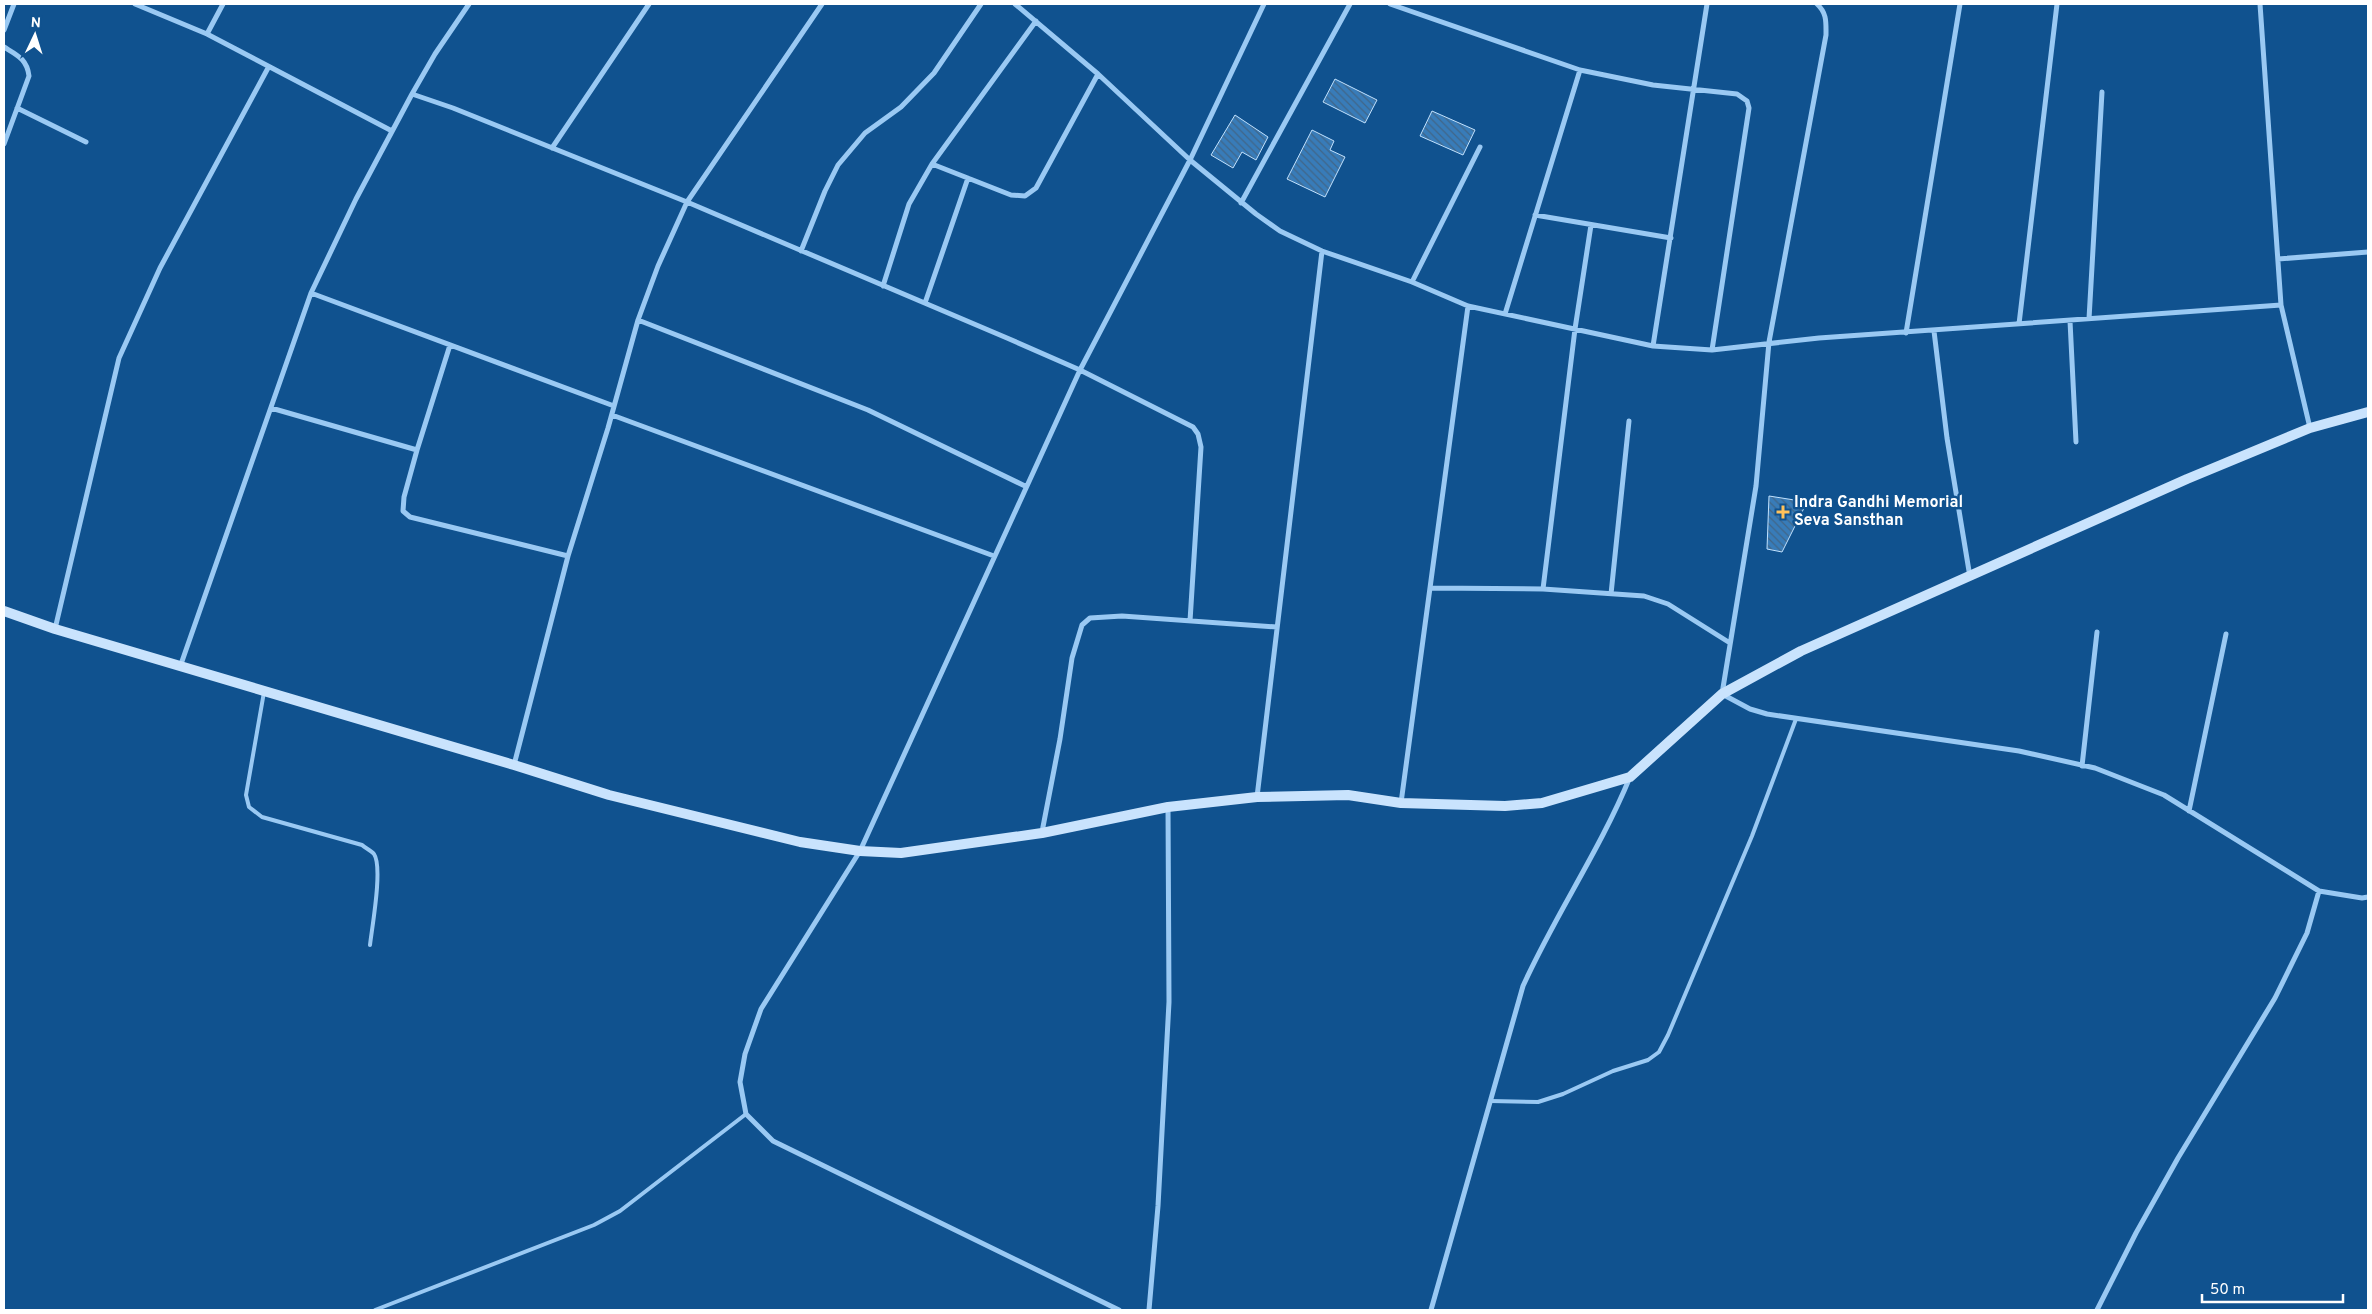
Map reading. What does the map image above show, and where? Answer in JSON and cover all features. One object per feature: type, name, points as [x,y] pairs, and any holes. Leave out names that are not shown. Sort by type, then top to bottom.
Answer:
[{"type":"street","points":[[4,30],[14,4]]},
{"type":"street","points":[[135,4],[207,34],[392,132]]},
{"type":"street","points":[[207,34],[223,4]]},
{"type":"street","points":[[180,667],[311,292],[356,199],[412,94],[435,54],[469,4]]},
{"type":"street","points":[[552,148],[648,4]]},
{"type":"street","points":[[514,765],[568,556],[612,416],[638,320],[658,266],[687,202],[822,4]]},
{"type":"street","points":[[801,251],[825,191],[838,166],[864,133],[901,107],[934,73],[981,4]]},
{"type":"street","points":[[1015,4],[1098,74],[1190,160],[1241,203],[1280,231],[1322,251],[1412,282],[1468,306],[1653,346],[1712,350],[1769,342],[2281,305]]},
{"type":"street","points":[[1119,1310],[773,1141],[746,1114],[740,1082],[746,1054],[762,1008],[860,851],[1025,486],[1080,370],[1190,160],[1264,4]]},
{"type":"street","points":[[1241,203],[1350,4]]},
{"type":"street","points":[[1390,4],[1580,70],[1653,85],[1737,94],[1747,101],[1749,108],[1712,350]]},
{"type":"street","points":[[1653,346],[1707,4]]},
{"type":"street","points":[[1722,694],[1756,486],[1769,342],[1826,35],[1826,19],[1822,9],[1817,4]]},
{"type":"street","points":[[1906,333],[1960,4]]},
{"type":"street","points":[[2019,324],[2057,4]]},
{"type":"street","points":[[2260,4],[2281,305],[2310,428]]},
{"type":"street","points":[[884,286],[909,204],[932,164],[1036,21]]},
{"type":"street","points":[[4,47],[24,60],[28,66],[29,76],[4,144]]},
{"type":"street","points":[[55,630],[119,358],[160,268],[268,68]]},
{"type":"street","points":[[1505,314],[1580,70]]},
{"type":"street","points":[[932,164],[1011,194],[1025,196],[1036,188],[1098,74]]},
{"type":"street","points":[[2089,319],[2102,92]]},
{"type":"street","points":[[412,94],[453,108],[687,202],[925,303],[1080,370],[1193,427],[1198,434],[1201,447],[1190,621]]},
{"type":"street","points":[[17,108],[86,142]]},
{"type":"street","points":[[1412,282],[1480,147]]},
{"type":"street","points":[[925,303],[968,178]]},
{"type":"street","points":[[1536,215],[1671,238]]},
{"type":"street","points":[[1544,590],[1575,329],[1591,225]]},
{"type":"street","points":[[1257,797],[1322,251]]},
{"type":"street","points":[[2278,259],[2368,252]]},
{"type":"street","points":[[311,292],[614,406]]},
{"type":"street","points":[[1401,803],[1468,306]]},
{"type":"street","points":[[638,320],[868,410],[1025,486]]},
{"type":"street","points":[[2070,320],[2076,442]]},
{"type":"street","points":[[1934,330],[1947,438],[1970,577]]},
{"type":"street","points":[[450,345],[417,450],[404,496],[403,511],[410,517],[568,556]]},
{"type":"street","points":[[271,408],[417,450]]},
{"type":"street","points":[[1431,1310],[1527,979],[1540,948],[1599,846],[1630,777],[1722,694],[1801,651],[2187,479],[2310,428],[2368,412]]},
{"type":"street","points":[[612,416],[994,556]]},
{"type":"street","points":[[1611,594],[1629,420]]},
{"type":"street","points":[[1430,588],[1544,590],[1644,596],[1668,604],[1730,643]]},
{"type":"street","points":[[4,610],[55,630],[514,765],[609,795],[800,842],[860,851],[901,853],[1042,833],[1168,807],[1257,797],[1348,795],[1401,803],[1505,806],[1542,803],[1630,777]]},
{"type":"street","points":[[1042,833],[1060,739],[1072,658],[1082,625],[1090,618],[1122,616],[1277,627]]},
{"type":"street","points":[[2082,766],[2097,632]]},
{"type":"street","points":[[2189,811],[2226,634]]},
{"type":"street","points":[[1722,694],[1750,709],[1796,718],[2019,751],[2095,768],[2164,796],[2319,891],[2362,898],[2368,897]]},
{"type":"street","points":[[1149,1310],[1158,1206],[1169,1002],[1168,807]]},
{"type":"street","points":[[2096,1310],[2173,1166],[2275,998],[2307,933],[2319,891]]},
{"type":"lane","points":[[264,692],[246,795],[249,807],[262,817],[362,845],[374,854],[378,864],[370,945]]},
{"type":"lane","points":[[1491,1101],[1538,1102],[1563,1094],[1614,1071],[1648,1060],[1659,1052],[1752,836],[1796,718]]},
{"type":"lane","points":[[375,1310],[594,1225],[620,1211],[746,1114]]},
{"type":"building","points":[[1335,79],[1377,100],[1365,123],[1323,102]]},
{"type":"building","points":[[1432,111],[1475,130],[1463,155],[1420,136]]},
{"type":"building","points":[[1235,115],[1268,137],[1256,160],[1242,152],[1233,168],[1211,155]]},
{"type":"building","points":[[1312,130],[1334,141],[1330,150],[1345,157],[1325,197],[1287,179]]},
{"type":"building","points":[[1769,496],[1807,502],[1782,552],[1767,549]]},
{"type":"place","name":"Indra Gandhi Memorial Seva Sansthan","points":[[1783,512]]}]
